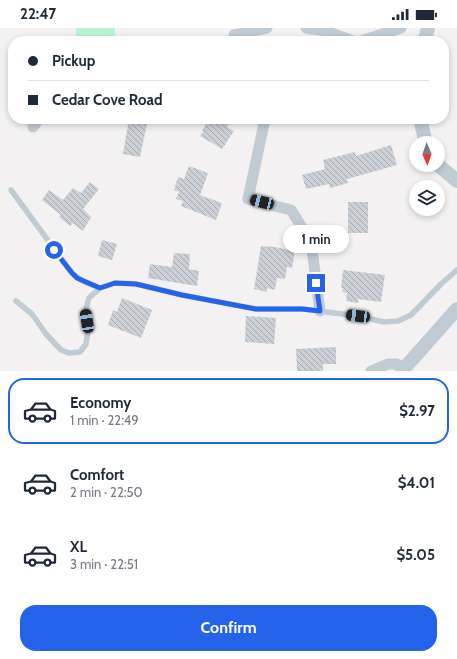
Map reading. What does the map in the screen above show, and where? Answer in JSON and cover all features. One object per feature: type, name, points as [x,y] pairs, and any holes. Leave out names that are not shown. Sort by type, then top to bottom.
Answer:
[{"type":"street","points":[[234,35],[267,28]]},
{"type":"street","points":[[306,28],[326,31],[340,36]]},
{"type":"street","points":[[376,36],[401,28]]},
{"type":"street","points":[[264,124],[248,199],[291,210],[311,242],[320,311]]},
{"type":"street","points":[[421,124],[424,136]]},
{"type":"street","points":[[445,171],[457,181]]},
{"type":"street","points":[[371,371],[388,364],[397,364],[402,371],[457,309]]},
{"type":"lane","points":[[11,190],[72,273],[84,282],[100,288]]},
{"type":"lane","points":[[16,302],[32,314],[46,334],[61,350],[69,353],[80,352],[86,344],[88,330],[86,312],[89,298],[100,288],[115,283],[136,284],[182,295],[256,309],[302,309],[358,316],[384,322],[398,322],[412,316],[442,283],[457,270]]},
{"type":"green space","points":[[76,28],[115,28],[115,36],[76,36]]},
{"type":"building","points":[[128,124],[147,124],[140,157],[123,154]]},
{"type":"building","points":[[206,124],[229,124],[227,127],[234,131],[222,149],[200,136],[203,132],[202,131]]},
{"type":"building","points":[[391,145],[397,165],[347,179],[348,183],[330,188],[329,184],[306,189],[302,175],[325,169],[323,160],[355,152],[356,156]]},
{"type":"building","points":[[189,166],[208,173],[200,195],[222,203],[216,220],[181,206],[183,201],[176,199],[179,192],[174,190],[178,177],[184,179]]},
{"type":"building","points":[[90,182],[99,189],[83,209],[91,217],[83,231],[73,223],[70,226],[59,217],[61,215],[42,200],[49,190],[63,200],[73,188],[81,193]]},
{"type":"building","points":[[348,202],[368,202],[368,233],[348,233]]},
{"type":"building","points":[[102,240],[117,244],[112,260],[98,256]]},
{"type":"building","points":[[261,246],[295,251],[292,268],[287,267],[285,279],[277,278],[275,290],[267,288],[267,292],[254,289]]},
{"type":"building","points":[[174,253],[190,254],[189,269],[199,271],[197,286],[148,278],[150,264],[172,267]]},
{"type":"building","points":[[343,270],[385,275],[381,302],[358,299],[358,303],[346,301],[347,293],[342,292],[343,288],[341,288]]},
{"type":"building","points":[[122,298],[152,310],[141,338],[108,325],[113,310],[117,312]]},
{"type":"building","points":[[246,316],[276,318],[274,344],[245,342]]},
{"type":"building","points":[[336,347],[336,364],[323,364],[323,371],[297,371],[296,349]]},
{"type":"route","points":[[54,250],[77,278],[100,288],[115,283],[136,284],[182,295],[256,309],[302,309],[320,311],[316,283]]}]
